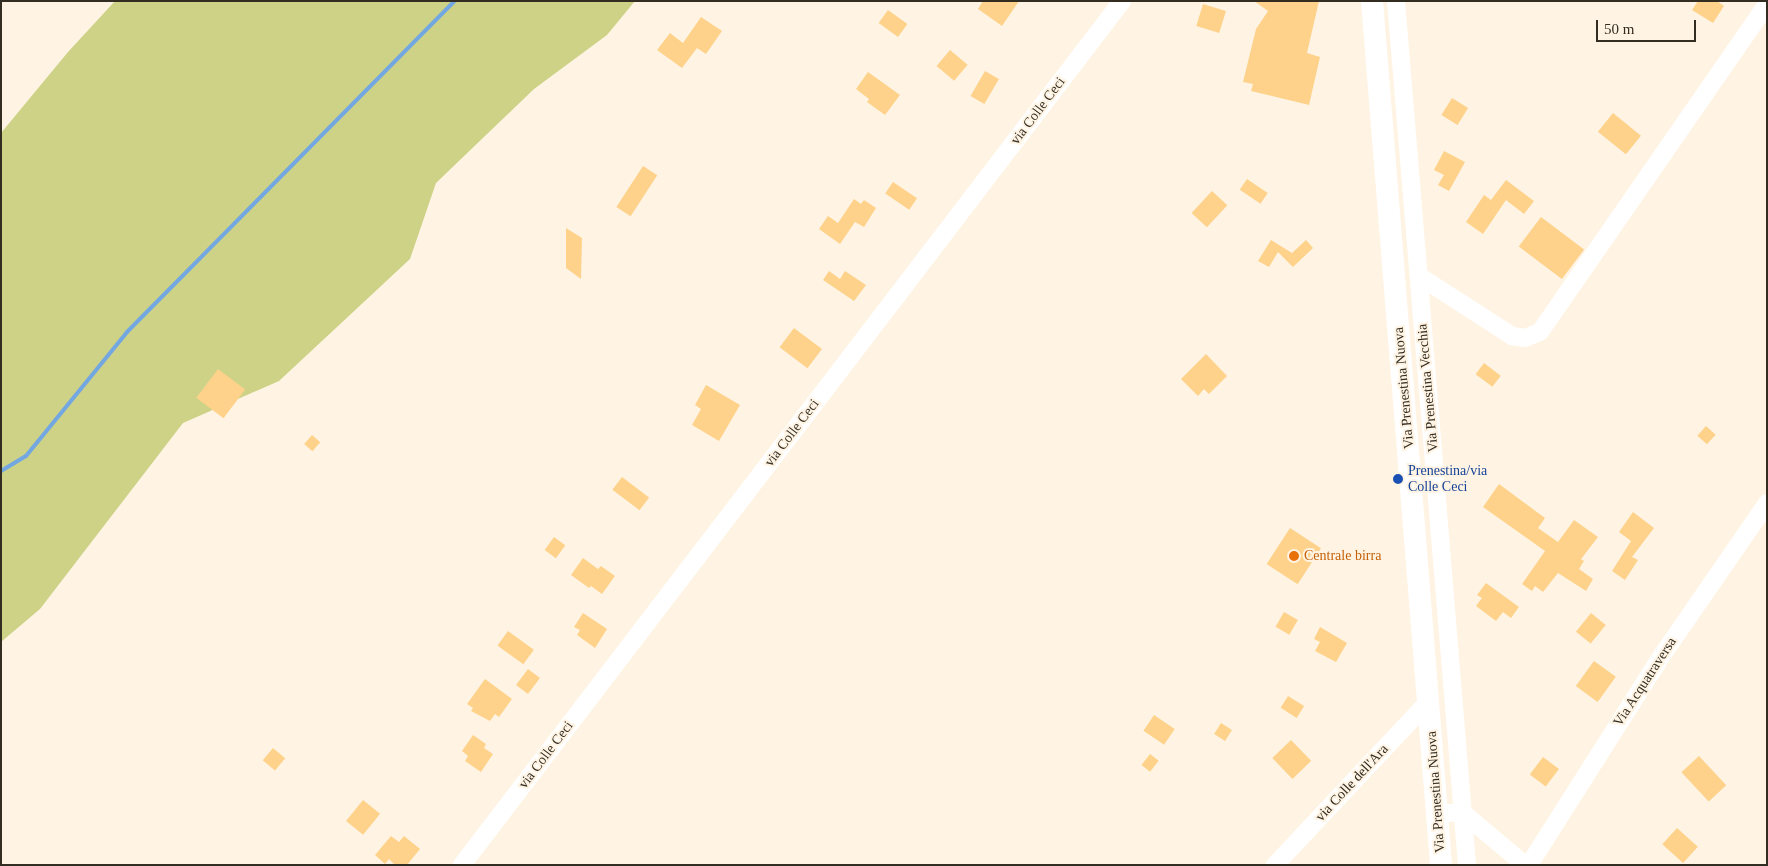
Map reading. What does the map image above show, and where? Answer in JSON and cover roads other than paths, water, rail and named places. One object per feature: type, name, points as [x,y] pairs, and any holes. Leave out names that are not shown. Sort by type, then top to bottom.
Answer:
[{"type":"main road","name":"Via Prenestina Nuova","points":[[1372,1],[1442,865]]},
{"type":"street","name":"via Colle Ceci","points":[[462,865],[1122,1]]},
{"type":"street","name":"Via Prenestina Vecchia","points":[[1396,1],[1467,865]]},
{"type":"street","points":[[1419,276],[1512,336],[1525,338],[1540,332],[1767,4]]},
{"type":"street","name":"Via Acquatraversa","points":[[1529,865],[1663,654],[1767,504]]},
{"type":"street","name":"via Colle dell'Ara","points":[[1275,865],[1429,701]]},
{"type":"street","points":[[1438,814],[1462,812],[1525,865]]},
{"type":"waterway","points":[[1,471],[26,456],[127,332],[455,1]]},
{"type":"place","name":"Prenestina/via Colle Ceci","points":[[1398,479]]},
{"type":"place","name":"Centrale birra","points":[[1294,556]]}]
